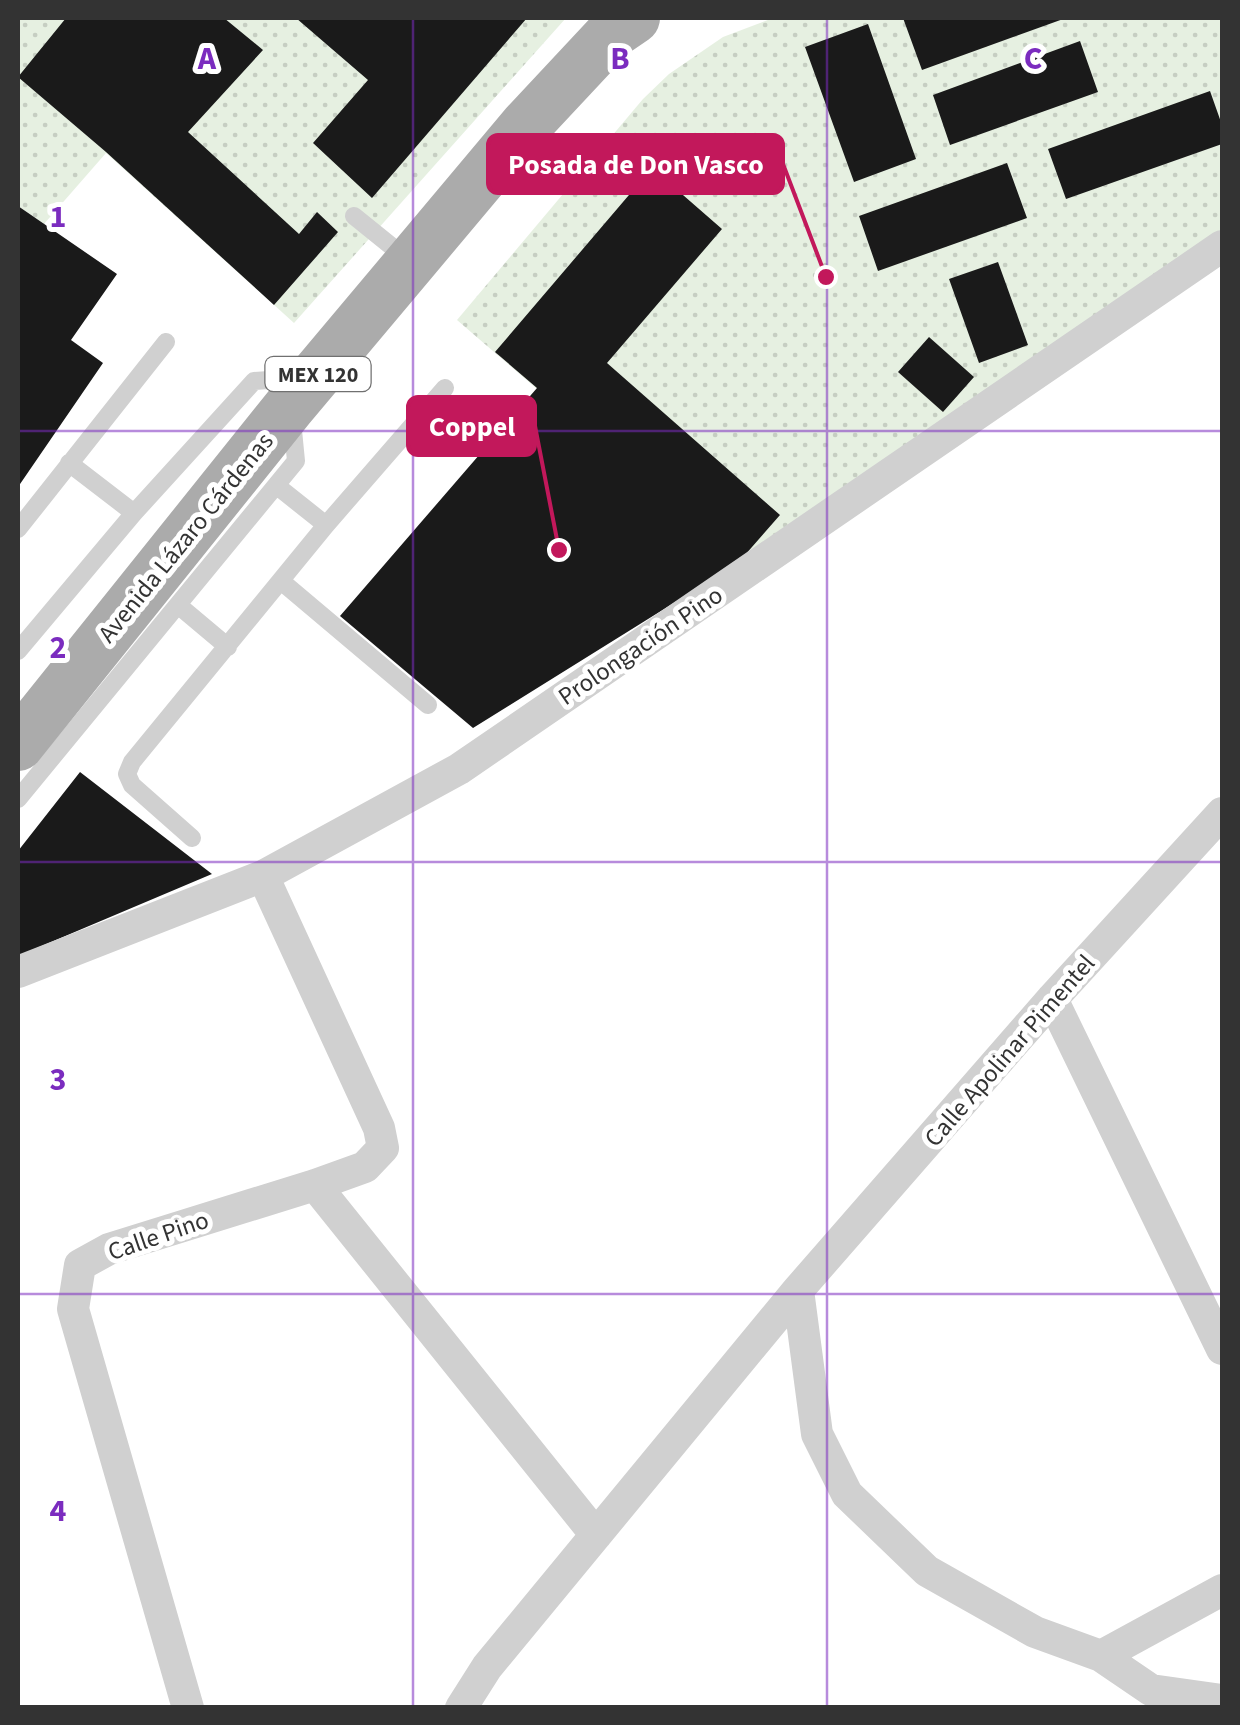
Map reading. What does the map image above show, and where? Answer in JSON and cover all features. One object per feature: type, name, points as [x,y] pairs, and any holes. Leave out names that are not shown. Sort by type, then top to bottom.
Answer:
[{"type":"main road","name":"Avenida Lázaro Cárdenas","points":[[18,745],[303,392],[526,126],[612,33],[634,18]]},
{"type":"street","name":"Prolongación Pino","points":[[18,972],[262,876],[459,769],[1222,246]]},
{"type":"street","name":"Calle Apolinar Pimentel","points":[[486,1667],[798,1290],[1052,999],[1222,813]]},
{"type":"street","name":"Calle Pino","points":[[188,1708],[74,1309],[80,1265],[109,1249],[315,1186],[365,1167],[384,1148],[262,876]]},
{"type":"street","points":[[1052,999],[1222,1349]]},
{"type":"street","points":[[315,1186],[596,1535]]},
{"type":"street","points":[[798,1290],[817,1434],[846,1494],[927,1571],[1035,1632],[1101,1656],[1151,1690],[1222,1700]]},
{"type":"street","points":[[1101,1656],[1222,1590]]},
{"type":"street","points":[[437,1708],[486,1667]]},
{"type":"street","points":[[461,1708],[486,1667]]},
{"type":"lane","points":[[354,216],[411,262]]},
{"type":"lane","points":[[18,529],[166,342]]},
{"type":"lane","points":[[18,651],[134,513],[254,381],[303,392],[296,461],[18,799]]},
{"type":"lane","points":[[192,838],[132,785],[127,774],[132,762],[444,388]]},
{"type":"lane","points":[[68,463],[134,513]]},
{"type":"lane","points":[[277,486],[326,525]]},
{"type":"lane","points":[[282,580],[428,705]]},
{"type":"lane","points":[[178,605],[228,647]]},
{"type":"green space","points":[[18,18],[566,18],[294,323],[106,153],[44,224],[18,206]]},
{"type":"green space","points":[[773,18],[1222,18],[1222,234],[738,563],[457,320],[643,99],[669,74],[723,37]]},
{"type":"building","points":[[66,18],[224,18],[263,50],[188,132],[299,234],[317,212],[338,232],[274,305],[18,77]]},
{"type":"building","points":[[296,18],[527,18],[372,198],[313,143],[368,80]]},
{"type":"building","points":[[903,18],[1066,18],[922,70]]},
{"type":"building","points":[[868,24],[916,159],[854,182],[805,47]]},
{"type":"building","points":[[1080,41],[1098,92],[950,145],[933,95]]},
{"type":"building","points":[[1210,91],[1222,125],[1222,144],[1066,199],[1048,149]]},
{"type":"building","points":[[1007,163],[1027,218],[878,271],[859,216]]},
{"type":"building","points":[[652,168],[722,229],[607,363],[780,515],[738,563],[473,728],[340,616],[537,388],[495,352]]},
{"type":"building","points":[[18,206],[117,274],[71,340],[103,363],[18,487]]},
{"type":"building","points":[[998,262],[1028,345],[979,363],[949,279]]},
{"type":"building","points":[[929,337],[974,377],[943,412],[898,372]]},
{"type":"building","points":[[80,772],[212,874],[18,956],[18,851]]},
{"type":"place","name":"Posada de Don Vasco","points":[[826,277]]},
{"type":"place","name":"Coppel","points":[[559,550]]}]
